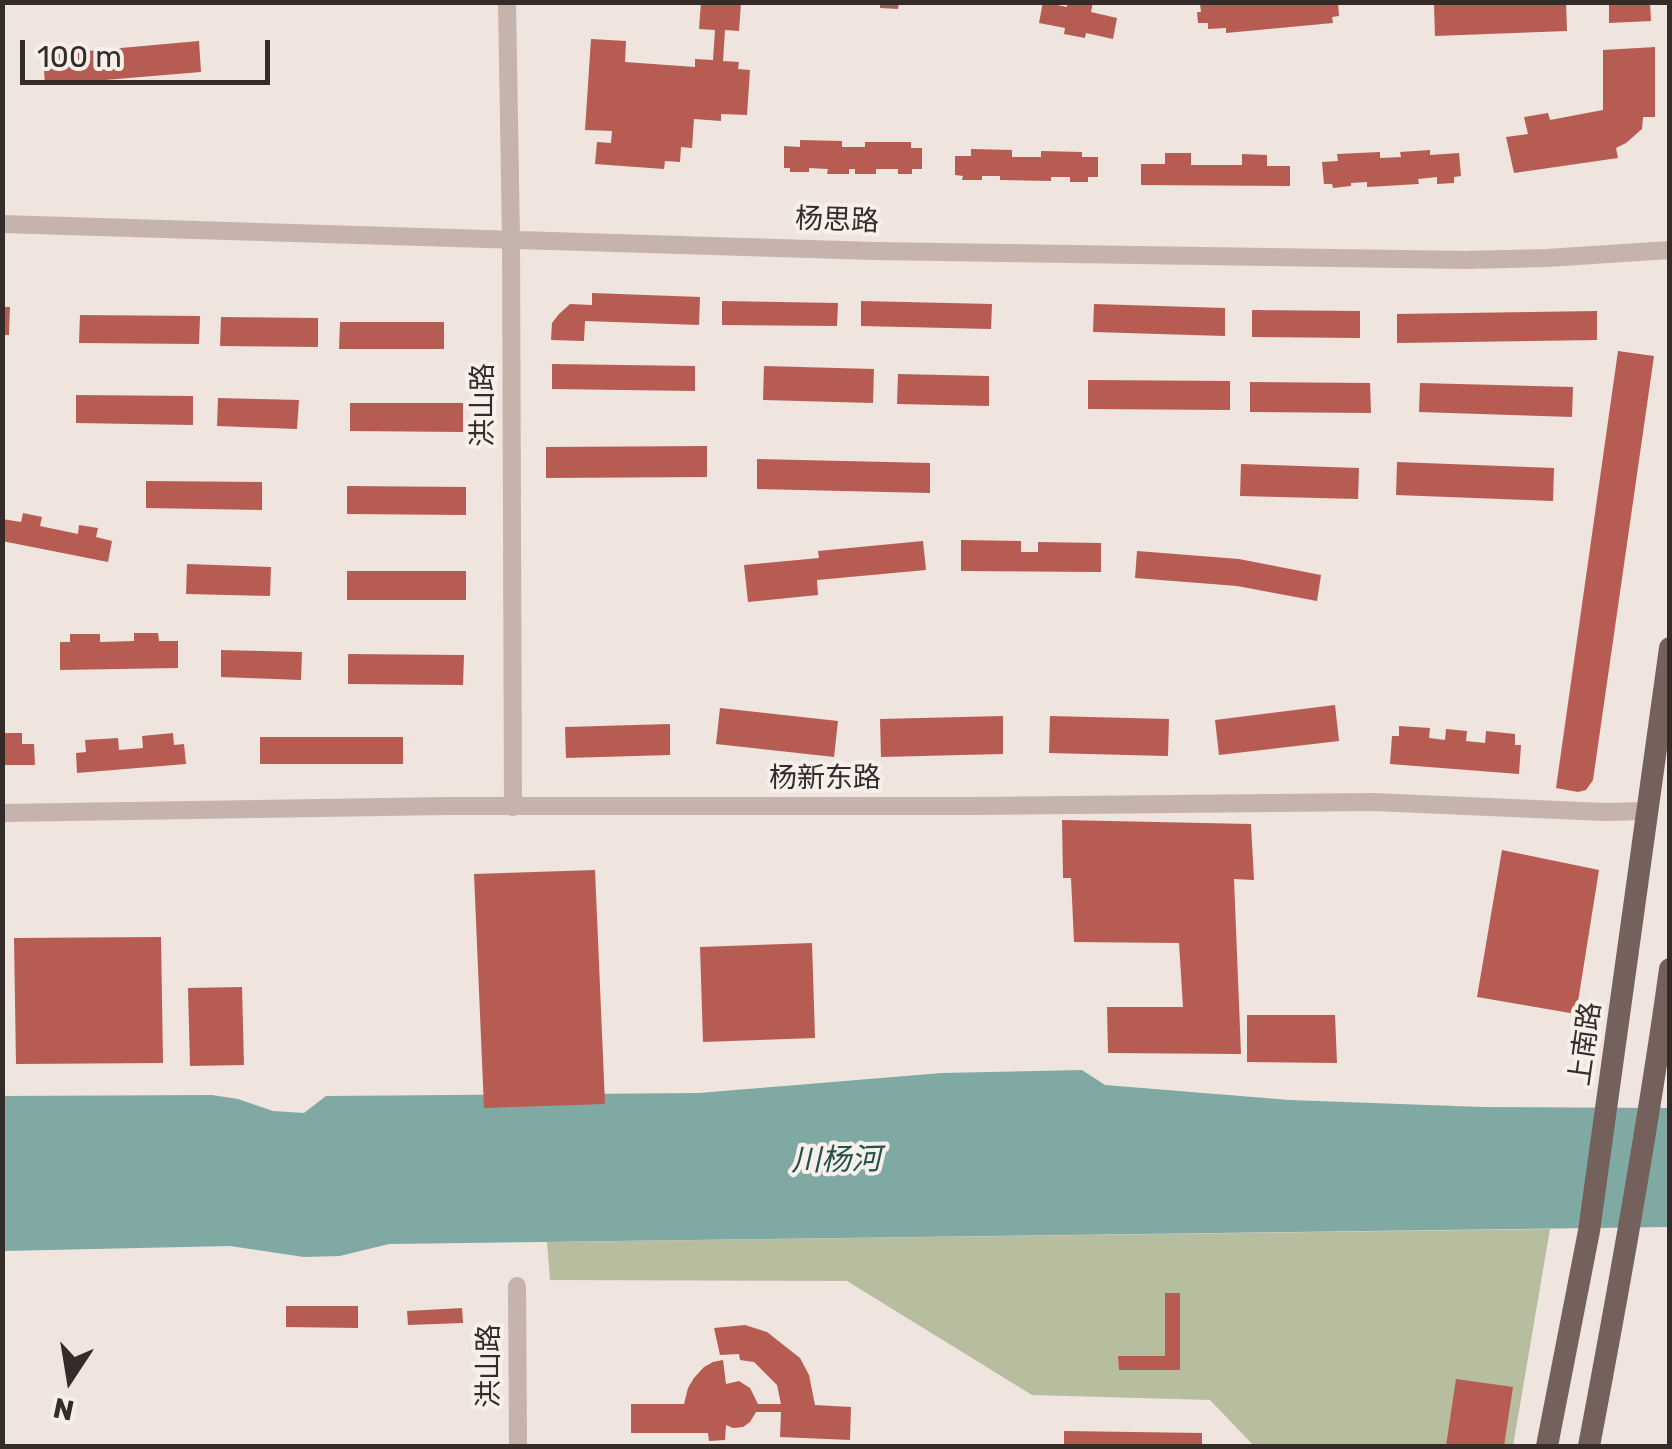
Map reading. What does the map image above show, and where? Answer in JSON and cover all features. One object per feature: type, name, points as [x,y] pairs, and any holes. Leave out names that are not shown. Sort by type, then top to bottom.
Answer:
[{"type":"main road","name":"上南路","points":[[1548,1446],[1589,1231],[1670,648]]},
{"type":"main road","points":[[1590,1446],[1630,1234],[1670,969]]},
{"type":"street","name":"洪山路","points":[[507,2],[513,806]]},
{"type":"street","name":"杨思路","points":[[2,224],[874,250],[1466,260],[1670,250]]},
{"type":"street","name":"杨新东路","points":[[2,813],[1373,802],[1647,812]]},
{"type":"street","name":"洪山路","points":[[518,1286],[518,1446]]},
{"type":"green space","points":[[1550,1229],[1513,1446],[1254,1446],[1210,1400],[1032,1395],[847,1281],[550,1280],[547,1242]]},
{"type":"water","name":"川杨河","points":[[1082,1070],[1105,1085],[1290,1100],[1669,1108],[1669,1227],[389,1244],[340,1256],[304,1257],[230,1246],[3,1251],[2,1096],[212,1095],[273,1111],[304,1113],[326,1096],[699,1093],[942,1073]]},
{"type":"building","points":[[701,2],[741,2],[739,31],[725,30],[723,61],[739,62],[738,69],[750,70],[747,115],[721,114],[721,121],[694,119],[692,148],[681,147],[680,162],[665,161],[664,169],[595,164],[597,142],[611,143],[612,131],[585,130],[591,39],[626,41],[625,62],[695,67],[695,59],[713,60],[715,30],[699,29]]},
{"type":"building","points":[[880,2],[899,2],[898,9],[880,8]]},
{"type":"building","points":[[1043,2],[1067,7],[1067,2],[1093,2],[1091,12],[1117,18],[1113,39],[1086,33],[1085,38],[1064,34],[1065,28],[1039,23]]},
{"type":"building","points":[[1338,2],[1339,16],[1332,17],[1333,23],[1226,33],[1226,28],[1208,29],[1208,23],[1198,23],[1200,4]]},
{"type":"building","points":[[1566,2],[1567,31],[1435,36],[1434,5]]},
{"type":"building","points":[[1609,2],[1650,2],[1651,21],[1609,23]]},
{"type":"building","points":[[199,41],[201,72],[45,85],[43,55]]},
{"type":"building","points":[[1655,47],[1655,117],[1643,117],[1642,129],[1616,148],[1618,158],[1514,173],[1506,137],[1528,134],[1524,117],[1548,113],[1550,120],[1603,110],[1603,50]]},
{"type":"building","points":[[800,140],[842,141],[842,147],[865,147],[865,142],[911,142],[911,148],[922,148],[922,169],[912,169],[912,174],[898,174],[898,169],[876,169],[876,174],[855,174],[855,169],[849,169],[849,174],[827,174],[828,169],[809,168],[809,172],[790,172],[790,168],[784,168],[784,146],[800,147]]},
{"type":"building","points":[[971,149],[1012,150],[1012,157],[1041,157],[1041,151],[1082,152],[1082,157],[1098,157],[1098,177],[1088,177],[1088,182],[1070,182],[1070,177],[1051,177],[1051,181],[1000,180],[1000,176],[962,180],[963,176],[955,175],[955,156],[971,156]]},
{"type":"building","points":[[1430,150],[1430,155],[1459,153],[1461,176],[1454,177],[1454,183],[1437,184],[1437,177],[1418,179],[1419,184],[1367,187],[1367,182],[1333,188],[1332,184],[1324,184],[1322,162],[1338,161],[1337,154],[1380,152],[1380,158]]},
{"type":"building","points":[[1165,153],[1191,153],[1191,165],[1242,165],[1242,154],[1267,155],[1267,166],[1290,166],[1290,186],[1141,185],[1141,164],[1165,164]]},
{"type":"building","points":[[592,293],[700,297],[699,325],[585,321],[584,341],[551,340],[552,323],[559,314],[570,304],[592,305]]},
{"type":"building","points":[[722,301],[838,303],[837,326],[722,325]]},
{"type":"building","points":[[861,301],[992,304],[991,329],[861,326]]},
{"type":"building","points":[[1094,304],[1225,308],[1225,336],[1093,332]]},
{"type":"building","points":[[2,307],[10,307],[9,335],[2,335]]},
{"type":"building","points":[[1252,310],[1360,311],[1360,338],[1252,337]]},
{"type":"building","points":[[1597,311],[1597,340],[1397,343],[1397,314]]},
{"type":"building","points":[[80,315],[200,316],[199,344],[79,343]]},
{"type":"building","points":[[221,317],[318,318],[318,347],[220,346]]},
{"type":"building","points":[[340,322],[444,322],[444,349],[339,349]]},
{"type":"building","points":[[1618,351],[1654,356],[1593,780],[1586,790],[1578,792],[1556,788]]},
{"type":"building","points":[[552,364],[695,366],[695,391],[552,389]]},
{"type":"building","points":[[764,366],[874,369],[873,403],[763,400]]},
{"type":"building","points":[[898,374],[989,376],[989,406],[897,404]]},
{"type":"building","points":[[1088,380],[1230,381],[1230,410],[1088,409]]},
{"type":"building","points":[[1250,382],[1370,383],[1371,413],[1250,412]]},
{"type":"building","points":[[1420,383],[1573,387],[1572,417],[1419,412]]},
{"type":"building","points":[[76,395],[193,396],[193,425],[76,423]]},
{"type":"building","points":[[218,398],[299,400],[297,429],[217,426]]},
{"type":"building","points":[[350,403],[463,403],[463,432],[350,431]]},
{"type":"building","points":[[707,446],[707,477],[546,478],[546,447]]},
{"type":"building","points":[[757,459],[930,463],[930,493],[757,489]]},
{"type":"building","points":[[1397,462],[1554,468],[1553,501],[1396,495]]},
{"type":"building","points":[[1241,464],[1359,468],[1358,499],[1240,496]]},
{"type":"building","points":[[146,481],[262,482],[262,510],[146,508]]},
{"type":"building","points":[[347,486],[466,487],[466,515],[347,514]]},
{"type":"building","points":[[23,513],[42,517],[40,526],[78,534],[79,525],[98,528],[96,537],[112,541],[108,562],[2,541],[2,519],[21,522]]},
{"type":"building","points":[[961,540],[1021,541],[1021,552],[1038,552],[1038,542],[1101,543],[1101,572],[961,571]]},
{"type":"building","points":[[923,541],[926,570],[817,580],[818,595],[748,602],[744,565],[819,558],[818,551]]},
{"type":"building","points":[[1137,551],[1239,559],[1321,575],[1317,601],[1237,586],[1135,578]]},
{"type":"building","points":[[187,564],[271,567],[270,596],[186,594]]},
{"type":"building","points":[[347,571],[466,571],[466,600],[347,600]]},
{"type":"building","points":[[134,633],[158,633],[159,641],[178,641],[178,668],[60,670],[60,642],[70,642],[70,634],[100,634],[100,642],[134,641]]},
{"type":"building","points":[[221,650],[302,652],[301,680],[221,677]]},
{"type":"building","points":[[348,654],[464,655],[463,685],[348,684]]},
{"type":"building","points":[[1335,705],[1339,741],[1219,755],[1215,720]]},
{"type":"building","points":[[720,708],[838,721],[834,757],[716,744]]},
{"type":"building","points":[[1003,716],[1003,754],[881,757],[880,719]]},
{"type":"building","points":[[1050,716],[1169,719],[1168,756],[1049,753]]},
{"type":"building","points":[[670,724],[670,755],[566,758],[565,727]]},
{"type":"building","points":[[1399,726],[1430,728],[1429,738],[1445,740],[1446,729],[1467,731],[1466,741],[1485,743],[1486,731],[1515,734],[1515,745],[1521,745],[1519,774],[1390,764],[1392,736],[1399,736]]},
{"type":"building","points":[[2,733],[22,733],[22,744],[34,744],[35,765],[2,765]]},
{"type":"building","points":[[173,733],[174,745],[184,744],[186,764],[77,773],[76,753],[86,752],[85,740],[118,738],[119,750],[143,748],[142,736]]},
{"type":"building","points":[[260,737],[403,737],[403,764],[260,764]]},
{"type":"building","points":[[1062,820],[1251,824],[1254,880],[1234,879],[1241,1054],[1108,1053],[1107,1007],[1183,1007],[1179,943],[1074,942],[1071,878],[1063,878]]},
{"type":"building","points":[[1502,850],[1599,870],[1576,1014],[1477,997]]},
{"type":"building","points":[[595,870],[605,1104],[484,1108],[474,874]]},
{"type":"building","points":[[161,937],[163,1063],[16,1064],[14,938]]},
{"type":"building","points":[[812,943],[815,1038],[703,1042],[700,947]]},
{"type":"building","points":[[242,987],[244,1065],[190,1066],[188,988]]},
{"type":"building","points":[[1247,1015],[1335,1015],[1337,1063],[1247,1062]]},
{"type":"building","points":[[1165,1293],[1180,1293],[1180,1370],[1119,1370],[1118,1356],[1165,1356]]},
{"type":"building","points":[[286,1306],[358,1306],[358,1328],[286,1327]]},
{"type":"building","points":[[462,1308],[463,1323],[408,1325],[407,1311]]},
{"type":"building","points":[[745,1325],[767,1332],[800,1358],[809,1375],[815,1405],[851,1407],[850,1440],[780,1437],[781,1412],[756,1412],[743,1427],[726,1425],[725,1440],[709,1441],[708,1433],[631,1433],[631,1404],[684,1404],[694,1378],[704,1367],[723,1360],[726,1384],[739,1381],[750,1388],[758,1404],[781,1404],[777,1385],[754,1362],[740,1360],[739,1354],[720,1355],[714,1328]]},
{"type":"building","points":[[1456,1379],[1513,1387],[1504,1446],[1446,1446]]},
{"type":"building","points":[[1064,1431],[1202,1433],[1202,1446],[1064,1446]]}]
